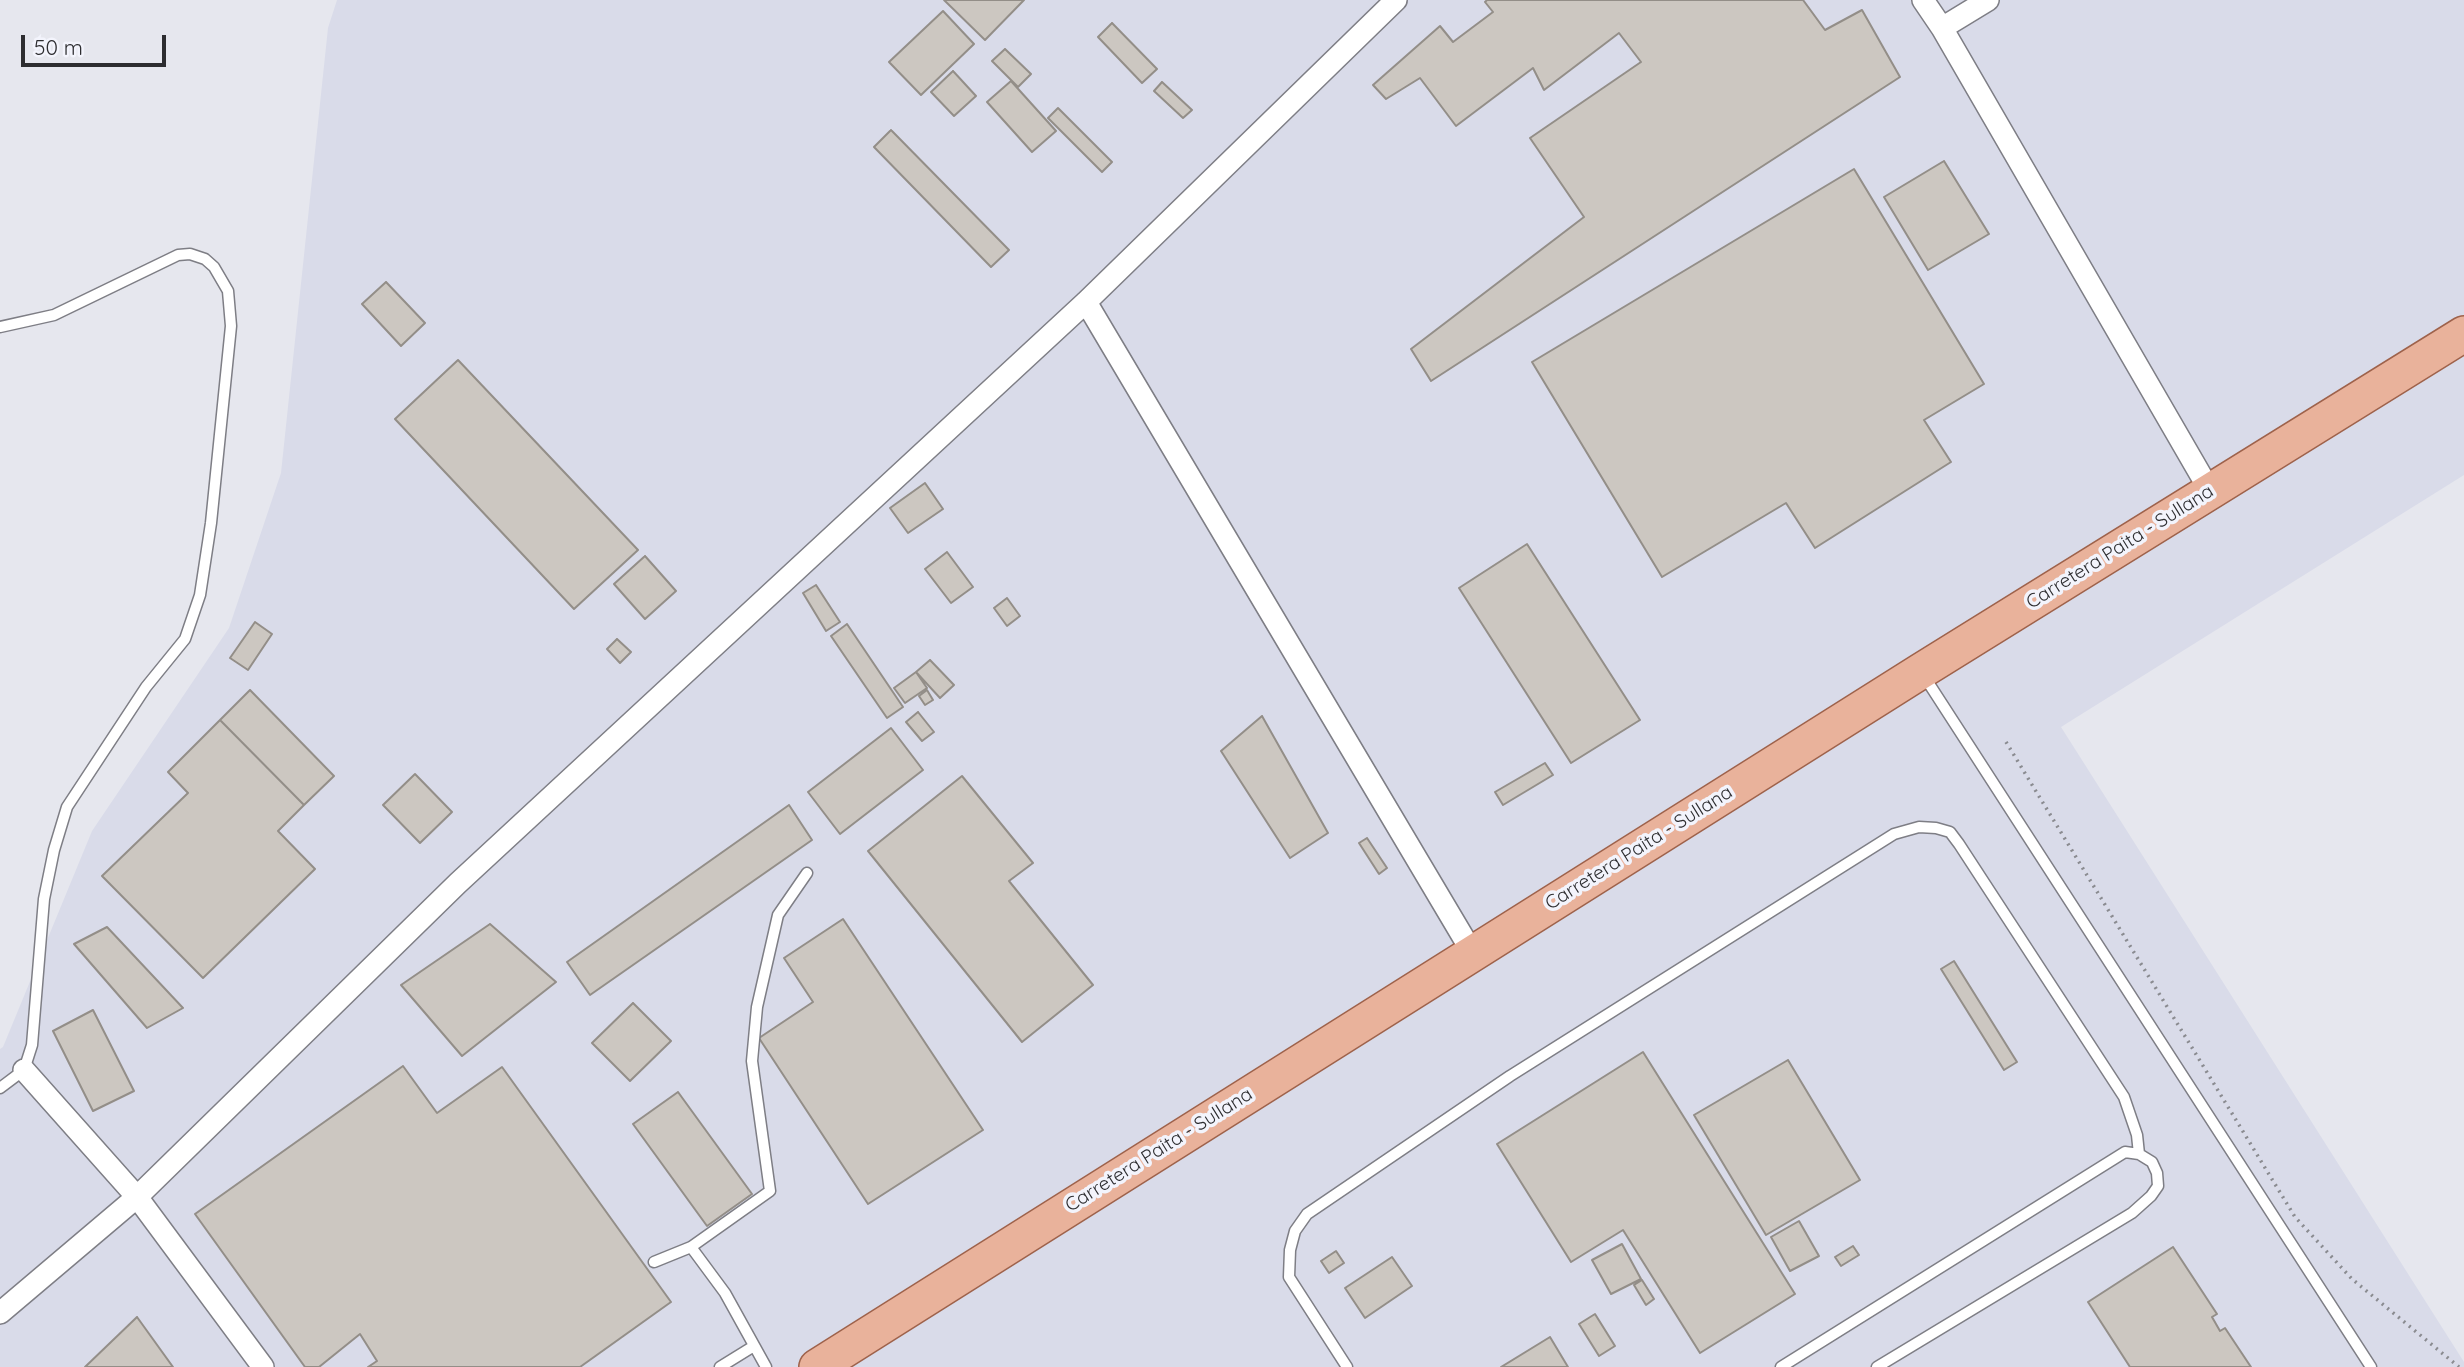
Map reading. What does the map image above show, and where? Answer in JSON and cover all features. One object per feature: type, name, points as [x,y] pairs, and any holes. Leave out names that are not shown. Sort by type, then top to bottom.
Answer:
[{"type":"main road","name":"Carretera Paita - Sullana","points":[[817,1367],[1472,952],[2464,334]]},
{"type":"street","points":[[0,1312],[138,1197],[458,883],[1086,302],[1396,0]]},
{"type":"street","points":[[1923,0],[1942,28],[2210,491]]},
{"type":"street","points":[[1942,28],[1988,0]]},
{"type":"street","points":[[1086,302],[1472,952]]},
{"type":"street","points":[[24,1070],[138,1197],[263,1367]]},
{"type":"lane","points":[[0,327],[54,315],[178,255],[190,254],[205,259],[214,267],[228,291],[232,326],[211,523],[200,595],[185,639],[146,687],[67,807],[54,850],[44,899],[32,1045],[24,1070],[0,1088]]},
{"type":"lane","points":[[1921,671],[2371,1367]]},
{"type":"lane","points":[[1347,1367],[1289,1277],[1290,1250],[1295,1231],[1307,1214],[1533,1062],[1894,834],[1919,827],[1950,832],[1959,844],[2124,1097],[2137,1135],[2139,1154]]},
{"type":"lane","points":[[654,1262],[691,1247],[770,1191],[752,1061],[757,1007],[778,915],[807,873]]},
{"type":"lane","points":[[1781,1367],[2125,1152],[2139,1154],[2152,1162],[2157,1173],[2158,1186],[2132,1213],[1877,1367]]},
{"type":"lane","points":[[691,1247],[725,1293],[766,1367]]},
{"type":"lane","points":[[720,1367],[754,1346]]},
{"type":"path","points":[[2006,742],[2295,1217],[2353,1279],[2459,1367]]},
{"type":"shaded area","points":[[337,0],[2464,0],[2464,475],[2061,727],[2464,1362],[2464,1367],[0,1367],[0,1049],[92,831],[229,628],[281,473],[328,28]]},
{"type":"building","points":[[944,0],[1024,0],[985,40]]},
{"type":"building","points":[[1803,0],[1825,30],[1862,10],[1900,77],[1431,381],[1411,349],[1584,217],[1530,138],[1641,62],[1619,33],[1544,90],[1533,68],[1456,126],[1420,78],[1386,99],[1373,85],[1440,26],[1453,42],[1493,12],[1485,2]]},
{"type":"building","points":[[943,11],[974,44],[921,95],[889,62]]},
{"type":"building","points":[[1112,23],[1157,69],[1142,83],[1098,37]]},
{"type":"building","points":[[1005,49],[1031,74],[1018,87],[992,61]]},
{"type":"building","points":[[953,71],[976,96],[954,116],[931,92]]},
{"type":"building","points":[[1011,81],[1056,131],[1032,152],[987,102]]},
{"type":"building","points":[[1162,82],[1192,110],[1183,118],[1154,91]]},
{"type":"building","points":[[1058,108],[1112,162],[1102,172],[1048,118]]},
{"type":"building","points":[[891,130],[1009,250],[991,267],[874,147]]},
{"type":"building","points":[[1944,161],[1989,234],[1928,270],[1884,197]]},
{"type":"building","points":[[1854,169],[1984,384],[1924,420],[1951,462],[1815,548],[1786,503],[1662,577],[1532,362]]},
{"type":"building","points":[[386,282],[425,323],[401,346],[362,304]]},
{"type":"building","points":[[458,360],[638,550],[574,609],[395,419]]},
{"type":"building","points":[[925,483],[943,509],[908,533],[890,508]]},
{"type":"building","points":[[1527,544],[1640,720],[1571,763],[1459,588]]},
{"type":"building","points":[[947,552],[973,587],[951,603],[925,569]]},
{"type":"building","points":[[645,556],[676,591],[645,619],[614,584]]},
{"type":"building","points":[[816,585],[840,622],[826,631],[803,593]]},
{"type":"building","points":[[1007,598],[1020,616],[1007,626],[994,608]]},
{"type":"building","points":[[255,622],[272,634],[248,670],[230,658]]},
{"type":"building","points":[[847,624],[903,707],[887,718],[831,636]]},
{"type":"building","points":[[617,639],[631,652],[620,663],[607,649]]},
{"type":"building","points":[[930,660],[954,685],[940,698],[916,672]]},
{"type":"building","points":[[916,672],[927,688],[905,703],[894,688]]},
{"type":"building","points":[[250,690],[334,776],[304,805],[220,720]]},
{"type":"building","points":[[927,690],[933,700],[925,705],[919,696]]},
{"type":"building","points":[[918,712],[934,732],[922,741],[906,722]]},
{"type":"building","points":[[1262,716],[1328,833],[1290,858],[1221,751]]},
{"type":"building","points":[[220,720],[304,805],[278,831],[315,869],[203,978],[102,876],[188,793],[168,772]]},
{"type":"building","points":[[891,728],[923,770],[840,834],[808,792]]},
{"type":"building","points":[[1545,763],[1553,775],[1503,805],[1495,792]]},
{"type":"building","points":[[415,774],[452,812],[420,843],[383,805]]},
{"type":"building","points":[[962,776],[1033,863],[1009,881],[1093,985],[1022,1042],[868,851]]},
{"type":"building","points":[[789,805],[812,840],[590,995],[567,962]]},
{"type":"building","points":[[1367,838],[1387,868],[1379,874],[1359,843]]},
{"type":"building","points":[[843,919],[983,1130],[868,1204],[759,1038],[813,1002],[784,958]]},
{"type":"building","points":[[490,924],[556,982],[462,1056],[401,985]]},
{"type":"building","points":[[107,927],[183,1008],[147,1028],[74,944]]},
{"type":"building","points":[[1954,961],[2017,1062],[2004,1070],[1941,969]]},
{"type":"building","points":[[633,1003],[671,1041],[630,1081],[592,1043]]},
{"type":"building","points":[[93,1010],[134,1091],[93,1111],[53,1031]]},
{"type":"building","points":[[1643,1052],[1795,1294],[1700,1353],[1623,1230],[1571,1262],[1497,1144]]},
{"type":"building","points":[[1788,1060],[1860,1180],[1766,1235],[1694,1115]]},
{"type":"building","points":[[403,1066],[437,1113],[502,1067],[671,1302],[580,1367],[368,1367],[377,1361],[360,1334],[319,1367],[305,1367],[195,1214]]},
{"type":"building","points":[[678,1092],[752,1194],[707,1226],[633,1124]]},
{"type":"building","points":[[1799,1221],[1819,1256],[1790,1271],[1771,1237]]},
{"type":"building","points":[[1622,1244],[1641,1279],[1611,1294],[1592,1260]]},
{"type":"building","points":[[1853,1246],[1859,1255],[1841,1266],[1835,1257]]},
{"type":"building","points":[[2173,1247],[2217,1314],[2212,1317],[2220,1331],[2225,1328],[2251,1367],[2130,1367],[2088,1302]]},
{"type":"building","points":[[1336,1251],[1344,1263],[1329,1273],[1321,1261]]},
{"type":"building","points":[[1392,1257],[1412,1286],[1365,1318],[1345,1288]]},
{"type":"building","points":[[1642,1280],[1654,1299],[1646,1305],[1634,1285]]},
{"type":"building","points":[[1595,1314],[1615,1346],[1599,1356],[1579,1324]]},
{"type":"building","points":[[137,1317],[173,1367],[85,1367]]},
{"type":"building","points":[[1550,1337],[1568,1367],[1501,1367]]}]
